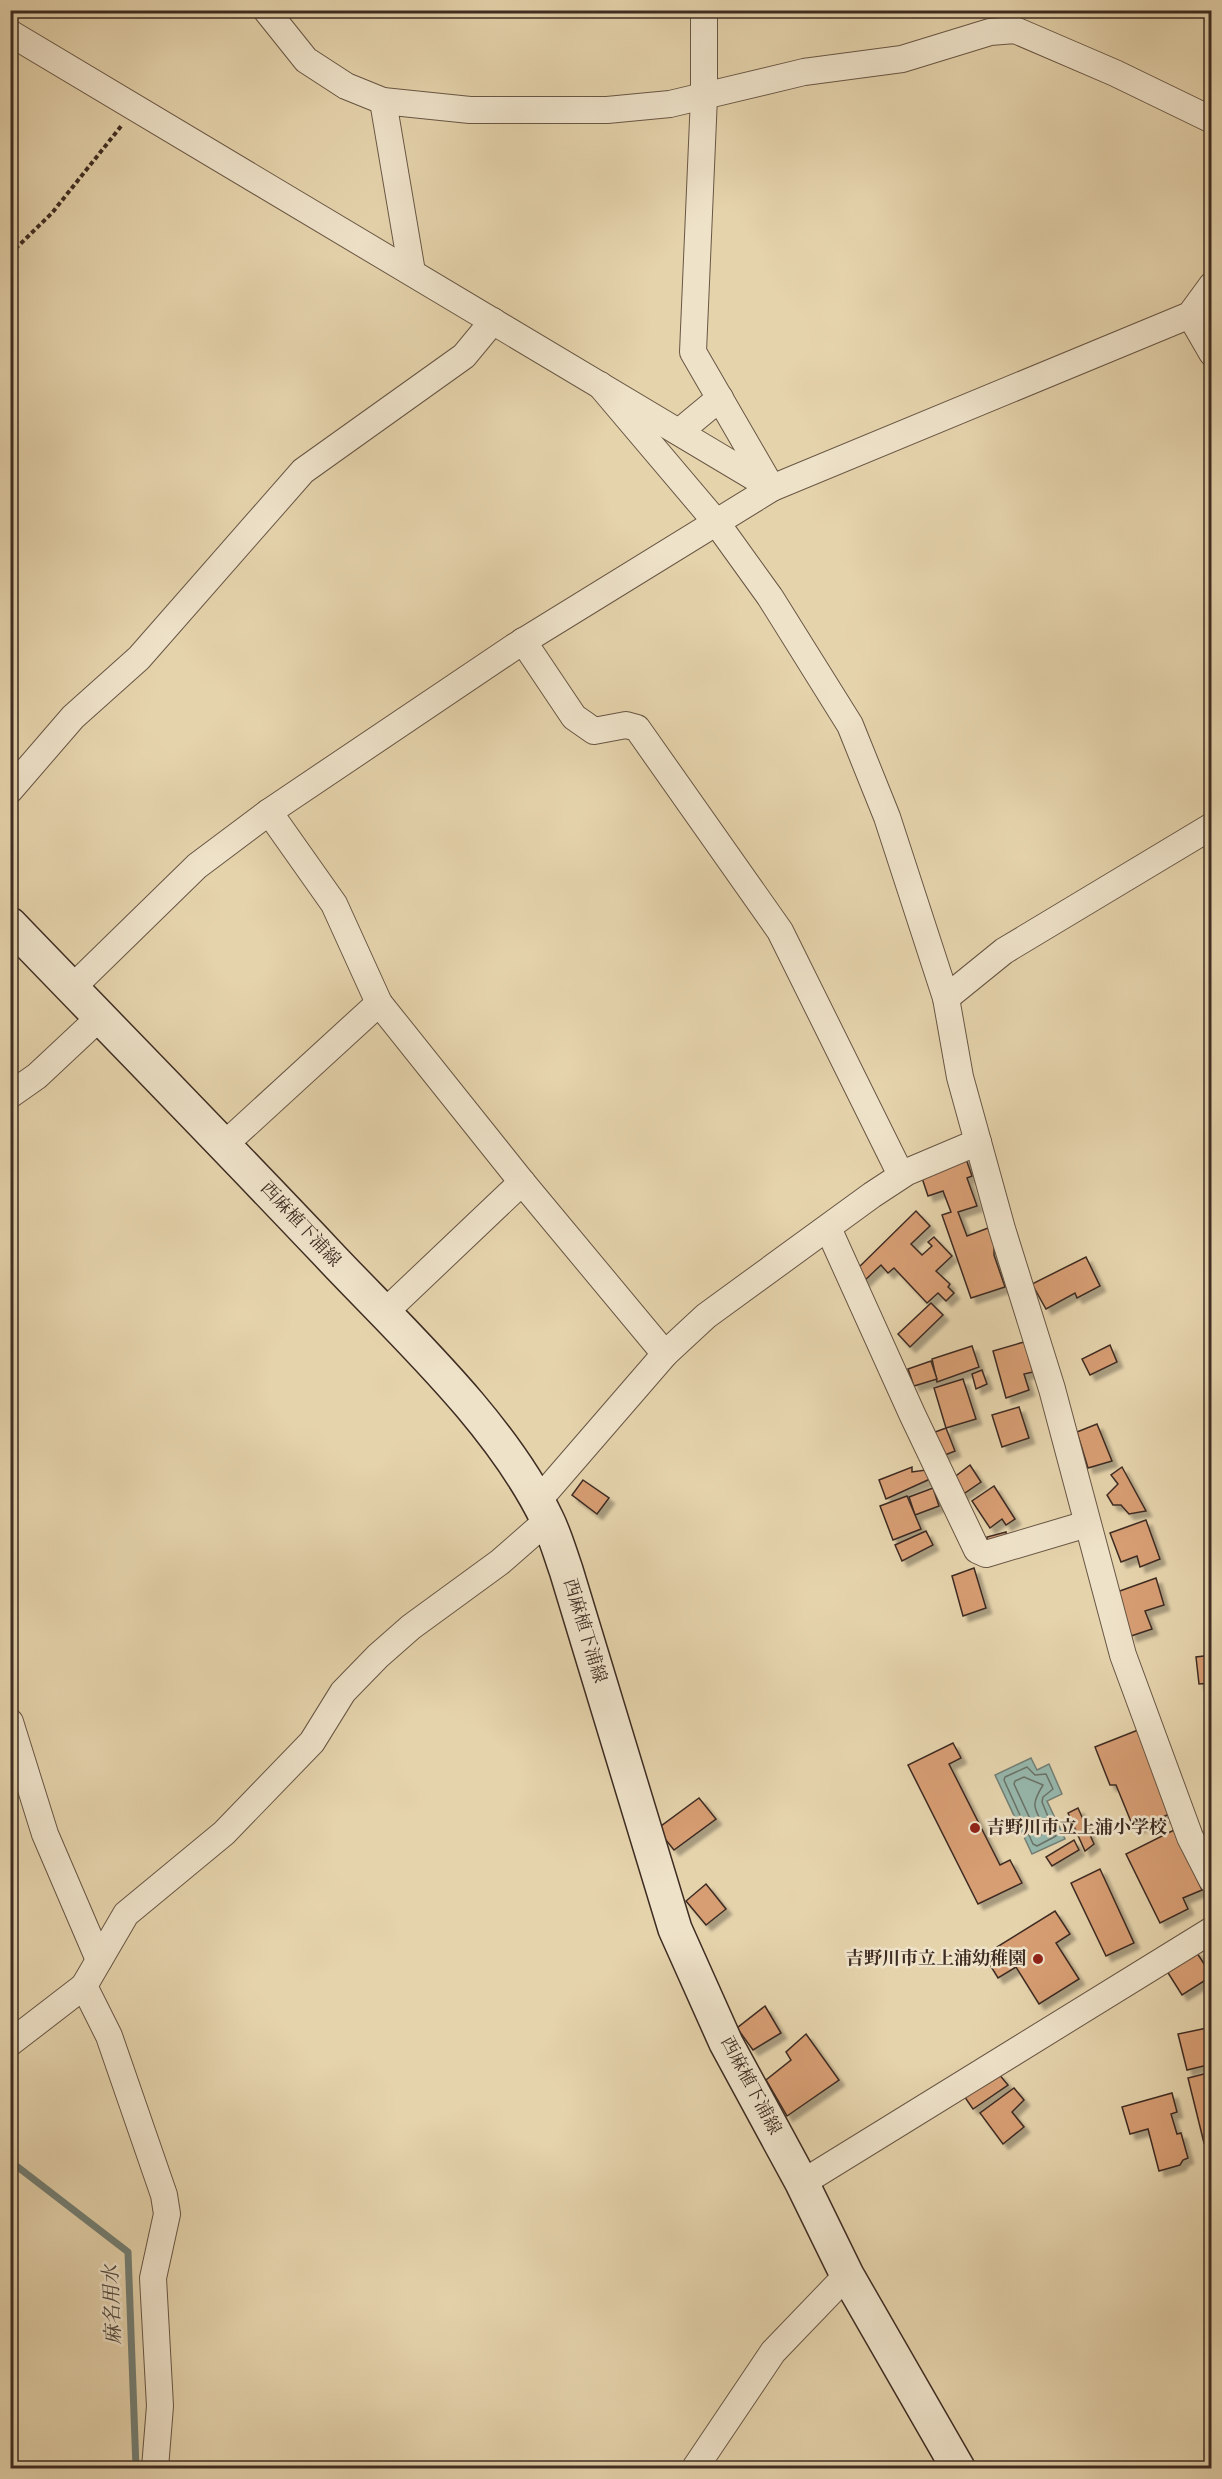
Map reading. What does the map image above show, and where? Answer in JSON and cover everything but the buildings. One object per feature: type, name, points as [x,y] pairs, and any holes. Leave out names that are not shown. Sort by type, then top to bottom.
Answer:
[{"type":"main road","name":"西麻植下浦線","points":[[10,924],[442,1375],[491,1432],[542,1511],[566,1570],[675,1929],[726,2043],[802,2183],[847,2275],[958,2469]]},
{"type":"street","points":[[266,10],[306,60],[346,86],[384,101],[470,110],[607,110],[670,105],[804,72],[902,59],[990,32],[1015,30],[1115,73],[1212,120]]},
{"type":"street","points":[[704,10],[704,97],[693,352],[772,488]]},
{"type":"street","points":[[10,33],[772,488]]},
{"type":"street","points":[[384,101],[412,272]]},
{"type":"street","points":[[72,988],[197,866],[269,812],[524,641],[716,522],[772,488],[1191,315],[1212,285]]},
{"type":"street","points":[[1191,315],[1212,353]]},
{"type":"street","points":[[10,790],[73,717],[139,658],[303,471],[464,356],[493,321]]},
{"type":"street","points":[[600,385],[716,522],[770,597],[850,725],[887,817],[946,998],[960,1077],[1002,1229],[1052,1389],[1123,1655],[1190,1837],[1212,1880]]},
{"type":"street","points":[[679,432],[720,398]]},
{"type":"street","points":[[524,641],[574,717],[594,731],[626,725],[637,728],[679,787],[780,931],[901,1176]]},
{"type":"street","points":[[269,812],[334,904],[379,1003],[522,1182],[665,1354]]},
{"type":"street","points":[[946,998],[1004,951],[1212,826]]},
{"type":"street","points":[[224,1145],[379,1003]]},
{"type":"street","points":[[10,1095],[37,1076],[100,1017]]},
{"type":"street","points":[[10,2043],[84,1986],[126,1914],[224,1833],[312,1742],[343,1692],[378,1656],[411,1628],[500,1562],[665,1354],[706,1317],[901,1176],[978,1142]]},
{"type":"street","points":[[384,1313],[522,1182]]},
{"type":"street","points":[[828,1228],[913,1416],[977,1550],[986,1554],[1087,1524]]},
{"type":"street","points":[[10,1722],[45,1834],[99,1960]]},
{"type":"street","points":[[802,2183],[1212,1930]]},
{"type":"street","points":[[84,1986],[109,2036],[164,2194],[166,2214],[153,2278],[160,2406],[155,2469]]},
{"type":"street","points":[[695,2469],[773,2352],[847,2275]]},
{"type":"path","points":[[10,254],[52,213],[136,108]]},
{"type":"water","points":[[1031,1758],[1037,1770],[1049,1764],[1062,1794],[1047,1801],[1065,1839],[1032,1854],[995,1775]]},
{"type":"waterway","name":"麻名用水","points":[[10,2161],[128,2252],[136,2468]]},
{"type":"place","name":"吉野川市立上浦小学校","points":[[975,1828]]},
{"type":"place","name":"吉野川市立上浦幼稚園","points":[[1038,1959]]}]
